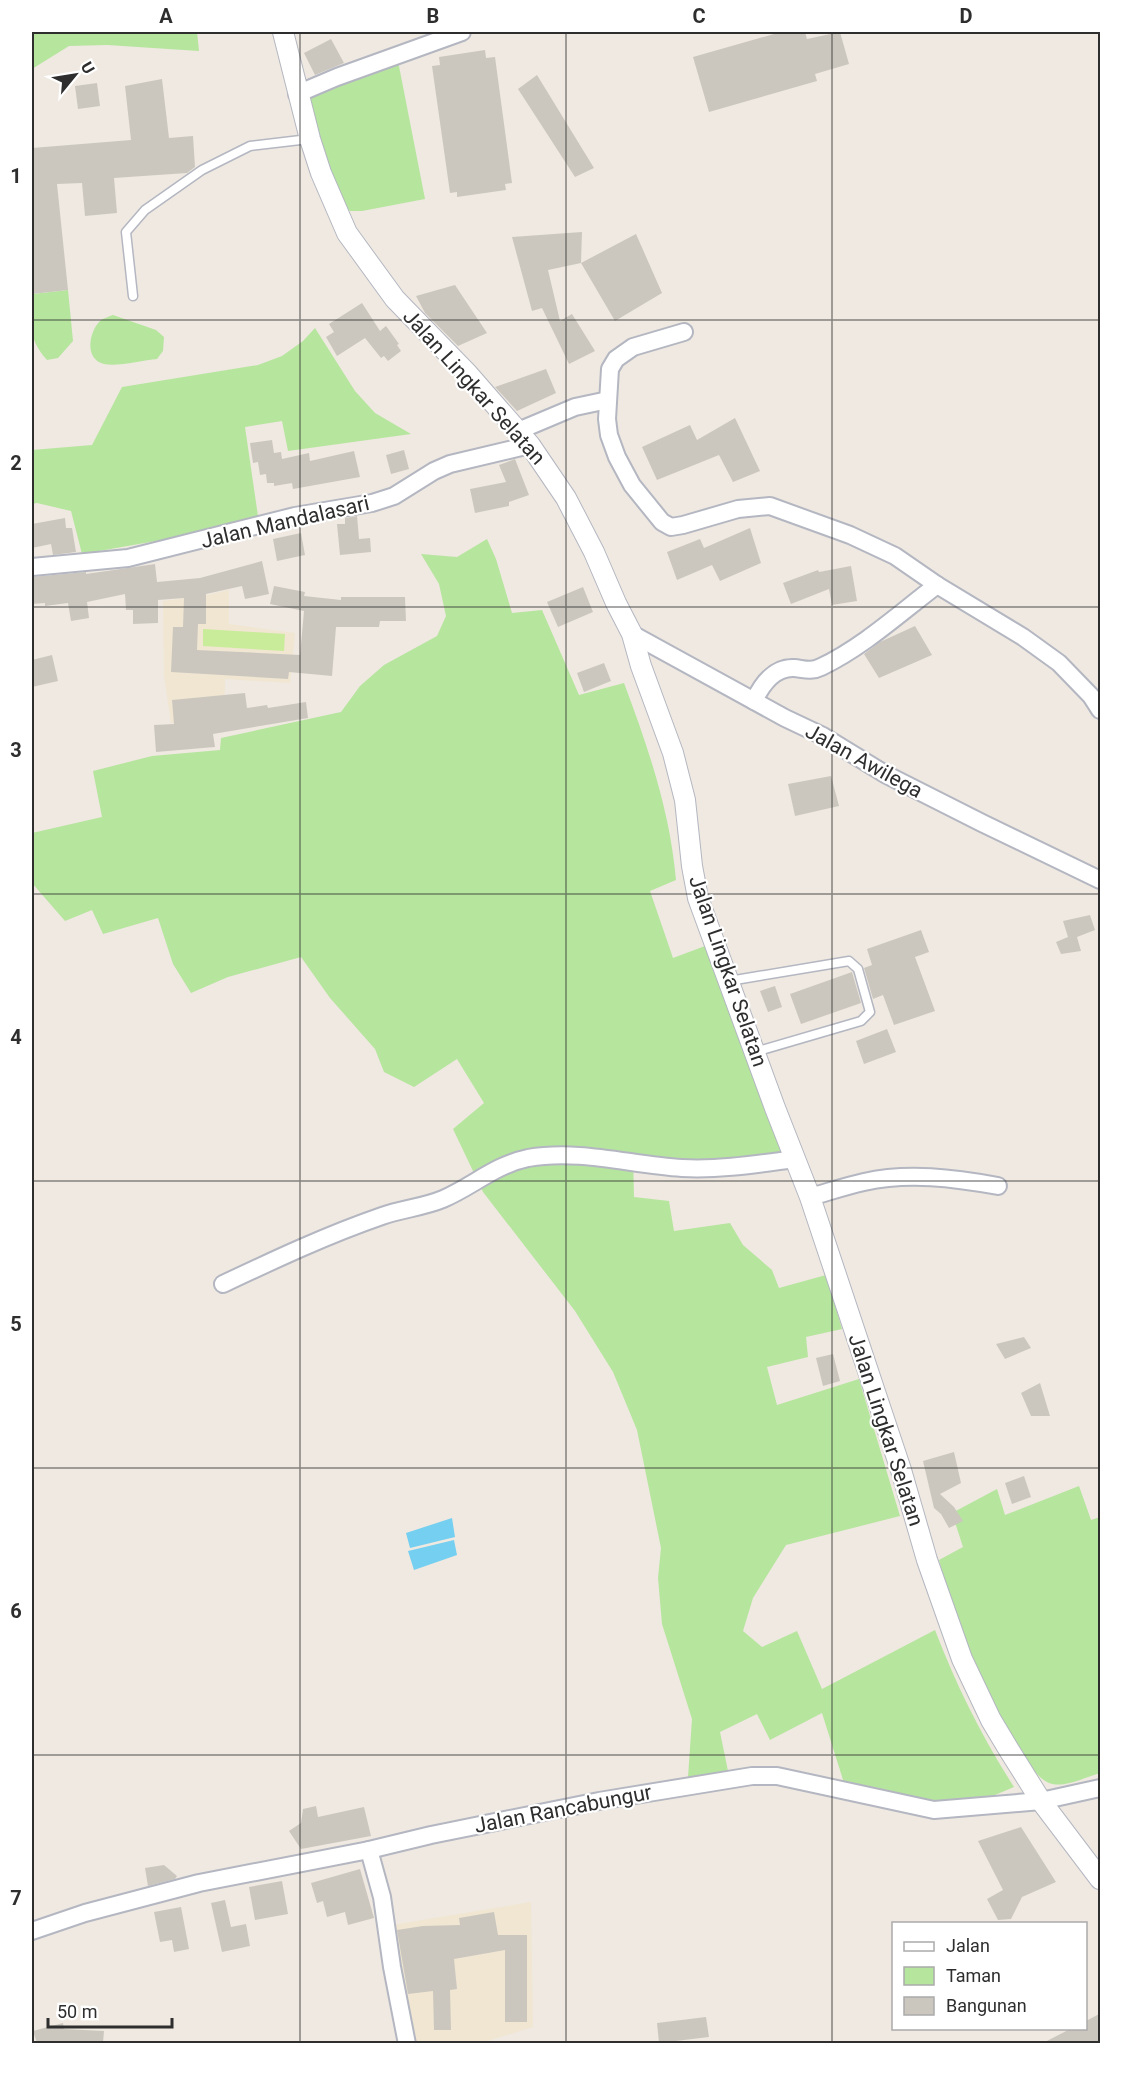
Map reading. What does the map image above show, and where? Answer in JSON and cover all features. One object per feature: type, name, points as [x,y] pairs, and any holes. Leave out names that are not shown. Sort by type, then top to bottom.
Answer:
[{"type":"street","name":"Jalan Lingkar Selatan","points":[[283,32],[310,139],[321,173],[347,233],[395,299],[468,374],[524,438],[566,498],[632,634],[641,666],[673,753],[686,800],[692,866],[698,897],[810,1197],[947,1620],[991,1719],[1041,1801],[1101,1879]]},
{"type":"street","points":[[297,94],[337,77],[462,32]]},
{"type":"street","points":[[684,332],[633,347],[616,359],[610,369],[609,435],[617,457],[633,485],[662,522],[671,527],[738,509],[770,506],[850,535],[886,552],[1023,637],[1059,663],[1091,696],[1101,710]]},
{"type":"street","name":"Jalan Mandalasari","points":[[32,567],[128,558],[295,516],[372,503],[394,495],[450,464],[524,438],[575,407],[608,400]]},
{"type":"street","points":[[754,701],[760,688],[779,671],[792,668],[810,671],[820,668],[860,644],[937,585]]},
{"type":"street","name":"Jalan Awilega","points":[[632,634],[785,718],[824,736],[885,774],[1101,880]]},
{"type":"street","points":[[224,1284],[315,1240],[384,1215],[441,1200],[471,1185],[494,1169],[528,1158],[600,1157],[682,1168],[733,1168],[795,1159]]},
{"type":"street","points":[[810,1197],[866,1181],[907,1178],[939,1177],[998,1186]]},
{"type":"street","name":"Jalan Rancabungur","points":[[32,1931],[85,1913],[199,1883],[369,1850],[598,1801],[752,1776],[777,1776],[934,1810],[1041,1801],[1101,1788]]},
{"type":"street","points":[[369,1850],[382,1897],[392,1967],[407,2043]]},
{"type":"lane","points":[[133,296],[126,232],[145,210],[202,170],[250,146],[310,139]]},
{"type":"lane","points":[[729,981],[849,961],[858,969],[870,1012],[867,1017],[861,1021],[755,1052]]},
{"type":"shaded area","points":[[229,590],[229,624],[295,633],[290,683],[225,679],[224,718],[171,723],[164,676],[163,601]]},
{"type":"shaded area","points":[[531,1902],[533,2027],[481,2043],[413,2043],[392,1925]]},
{"type":"green space","points":[[32,32],[197,32],[199,51],[107,45],[69,46],[32,69]]},
{"type":"green space","points":[[398,61],[425,199],[362,211],[350,211],[339,202],[304,99],[313,93]]},
{"type":"green space","points":[[68,290],[73,341],[58,358],[47,360],[40,352],[33,336],[32,294]]},
{"type":"green space","points":[[113,315],[156,330],[164,337],[163,351],[157,359],[116,365],[104,364],[93,357],[90,345],[93,332],[100,321]]},
{"type":"green space","points":[[315,328],[355,391],[375,413],[411,434],[288,451],[282,421],[245,427],[259,523],[82,554],[71,511],[37,503],[32,504],[32,450],[92,445],[122,387],[258,365],[282,356],[303,341]]},
{"type":"green space","points":[[487,539],[496,559],[512,613],[542,610],[579,695],[624,683],[657,780],[673,854],[676,880],[650,891],[673,958],[705,946],[784,1155],[677,1161],[633,1157],[634,1197],[669,1201],[674,1231],[730,1223],[743,1245],[772,1270],[779,1288],[826,1275],[842,1329],[806,1337],[808,1357],[767,1367],[777,1405],[859,1379],[900,1516],[786,1545],[753,1598],[743,1631],[762,1647],[797,1631],[822,1689],[935,1630],[970,1710],[1014,1787],[983,1800],[930,1805],[844,1783],[822,1713],[770,1740],[757,1714],[720,1732],[728,1771],[688,1777],[692,1719],[662,1624],[658,1578],[661,1548],[637,1430],[613,1372],[575,1311],[483,1192],[453,1129],[484,1103],[457,1059],[414,1087],[384,1072],[375,1049],[330,998],[301,957],[228,977],[191,993],[173,964],[158,918],[103,934],[92,910],[65,921],[32,883],[32,833],[102,817],[93,771],[152,756],[220,750],[221,738],[341,712],[360,686],[384,665],[437,636],[446,616],[439,584],[421,554],[457,557]]},
{"type":"green space","points":[[203,629],[285,634],[284,651],[203,646]]},
{"type":"green space","points":[[1079,1486],[1091,1520],[1100,1517],[1100,1773],[1060,1785],[1047,1782],[1036,1773],[1009,1732],[961,1629],[939,1560],[963,1547],[952,1513],[997,1489],[1005,1515]]},
{"type":"water","points":[[452,1518],[455,1537],[410,1548],[406,1533]]},
{"type":"water","points":[[454,1540],[457,1555],[414,1570],[408,1551]]},
{"type":"building","points":[[781,32],[805,32],[807,39],[840,32],[849,64],[815,74],[817,81],[709,112],[693,57]]},
{"type":"building","points":[[331,39],[344,63],[315,75],[304,53]]},
{"type":"building","points":[[485,50],[486,58],[495,57],[512,183],[505,184],[506,190],[457,197],[457,192],[450,193],[432,66],[440,65],[439,57]]},
{"type":"building","points":[[537,75],[594,168],[575,177],[518,89]]},
{"type":"building","points":[[162,79],[169,138],[193,136],[195,167],[187,173],[114,178],[117,213],[85,216],[82,183],[57,184],[68,290],[32,294],[32,148],[131,140],[125,86]]},
{"type":"building","points":[[97,83],[100,106],[78,109],[75,86]]},
{"type":"building","points":[[582,232],[581,263],[548,270],[560,321],[572,314],[595,351],[569,364],[542,308],[532,311],[512,237]]},
{"type":"building","points":[[636,234],[662,293],[615,321],[581,263]]},
{"type":"building","points":[[455,285],[487,333],[458,346],[425,313],[416,296]]},
{"type":"building","points":[[362,303],[380,331],[386,326],[399,344],[397,345],[401,351],[388,361],[384,356],[381,358],[365,338],[337,356],[326,337],[334,332],[329,324]]},
{"type":"building","points":[[546,369],[556,393],[517,411],[495,387]]},
{"type":"building","points":[[735,418],[760,471],[733,482],[719,455],[657,480],[642,447],[690,425],[697,440]]},
{"type":"building","points":[[272,440],[274,453],[281,452],[282,459],[309,453],[310,461],[354,451],[360,477],[293,489],[292,483],[274,486],[274,483],[267,483],[266,474],[260,475],[258,462],[253,463],[250,443]]},
{"type":"building","points":[[404,450],[409,469],[391,474],[386,455]]},
{"type":"building","points":[[515,459],[529,495],[509,502],[509,506],[475,513],[470,489],[506,482],[499,465]]},
{"type":"building","points":[[357,516],[359,539],[370,538],[371,552],[340,555],[337,524],[345,524],[345,518]]},
{"type":"building","points":[[65,518],[66,528],[72,528],[76,552],[53,555],[51,544],[32,548],[32,524]]},
{"type":"building","points":[[750,528],[761,563],[720,581],[712,565],[677,580],[667,552],[700,539],[704,548]]},
{"type":"building","points":[[301,533],[305,555],[277,561],[273,539]]},
{"type":"building","points":[[262,561],[269,594],[245,599],[242,586],[206,594],[206,624],[198,624],[197,650],[300,655],[304,611],[270,604],[274,586],[305,592],[304,596],[341,600],[341,597],[405,597],[406,621],[380,621],[379,627],[336,627],[332,676],[289,672],[288,679],[171,672],[173,627],[183,627],[184,598],[158,600],[158,623],[133,624],[133,610],[126,610],[125,594],[87,602],[89,618],[71,621],[68,603],[45,606],[45,603],[32,604],[32,577],[86,572],[86,574],[155,564],[157,582],[200,578]]},
{"type":"building","points":[[851,566],[857,601],[832,605],[829,589],[791,604],[783,583],[818,570],[819,572]]},
{"type":"building","points":[[583,587],[593,612],[558,627],[547,602]]},
{"type":"building","points":[[915,626],[932,655],[879,678],[864,654],[880,642]]},
{"type":"building","points":[[52,655],[58,681],[32,687],[32,660]]},
{"type":"building","points":[[604,663],[611,681],[584,692],[577,673]]},
{"type":"building","points":[[245,693],[247,708],[267,705],[268,708],[306,702],[308,718],[213,734],[215,747],[156,752],[154,725],[174,724],[172,700]]},
{"type":"building","points":[[831,776],[839,806],[795,816],[788,784]]},
{"type":"building","points":[[1090,915],[1095,930],[1077,937],[1081,951],[1061,954],[1056,942],[1068,937],[1063,921]]},
{"type":"building","points":[[921,930],[929,952],[915,957],[935,1011],[894,1025],[883,995],[873,999],[864,968],[872,965],[867,949]]},
{"type":"building","points":[[852,972],[861,1003],[801,1024],[790,994]]},
{"type":"building","points":[[775,986],[782,1007],[768,1012],[760,991]]},
{"type":"building","points":[[887,1029],[896,1052],[864,1064],[856,1041]]},
{"type":"building","points":[[1024,1337],[1031,1348],[1005,1359],[996,1344]]},
{"type":"building","points":[[833,1354],[840,1381],[823,1386],[816,1358]]},
{"type":"building","points":[[1040,1383],[1050,1416],[1031,1416],[1021,1393]]},
{"type":"building","points":[[954,1452],[961,1483],[940,1494],[954,1507],[963,1521],[949,1528],[941,1514],[934,1508],[923,1461]]},
{"type":"building","points":[[1024,1476],[1031,1497],[1012,1504],[1005,1483]]},
{"type":"building","points":[[316,1806],[318,1817],[364,1807],[371,1836],[301,1849],[289,1831],[301,1823],[303,1809]]},
{"type":"building","points":[[1021,1827],[1056,1882],[1022,1897],[1011,1919],[998,1920],[987,1899],[1003,1890],[978,1841]]},
{"type":"building","points":[[164,1865],[177,1876],[175,1879],[148,1886],[145,1868]]},
{"type":"building","points":[[360,1869],[374,1918],[348,1925],[345,1912],[327,1917],[323,1901],[317,1903],[311,1883]]},
{"type":"building","points":[[282,1881],[288,1914],[255,1920],[249,1887]]},
{"type":"building","points":[[225,1900],[231,1927],[246,1924],[250,1946],[222,1952],[211,1903]]},
{"type":"building","points":[[181,1907],[189,1949],[174,1952],[172,1940],[160,1942],[154,1912]]},
{"type":"building","points":[[494,1912],[498,1935],[527,1935],[527,2022],[505,2022],[505,1950],[454,1959],[457,1989],[450,1990],[451,2030],[434,2030],[433,1991],[408,1994],[397,1930],[423,1926],[460,1925],[459,1918]]},
{"type":"building","points":[[1101,2013],[1101,2041],[1096,2043],[1043,2043],[1068,2030],[1087,2030],[1087,2020]]},
{"type":"building","points":[[706,2017],[709,2037],[659,2043],[657,2023]]},
{"type":"building","points":[[63,2023],[64,2029],[104,2031],[103,2043],[37,2043],[33,2031]]}]
